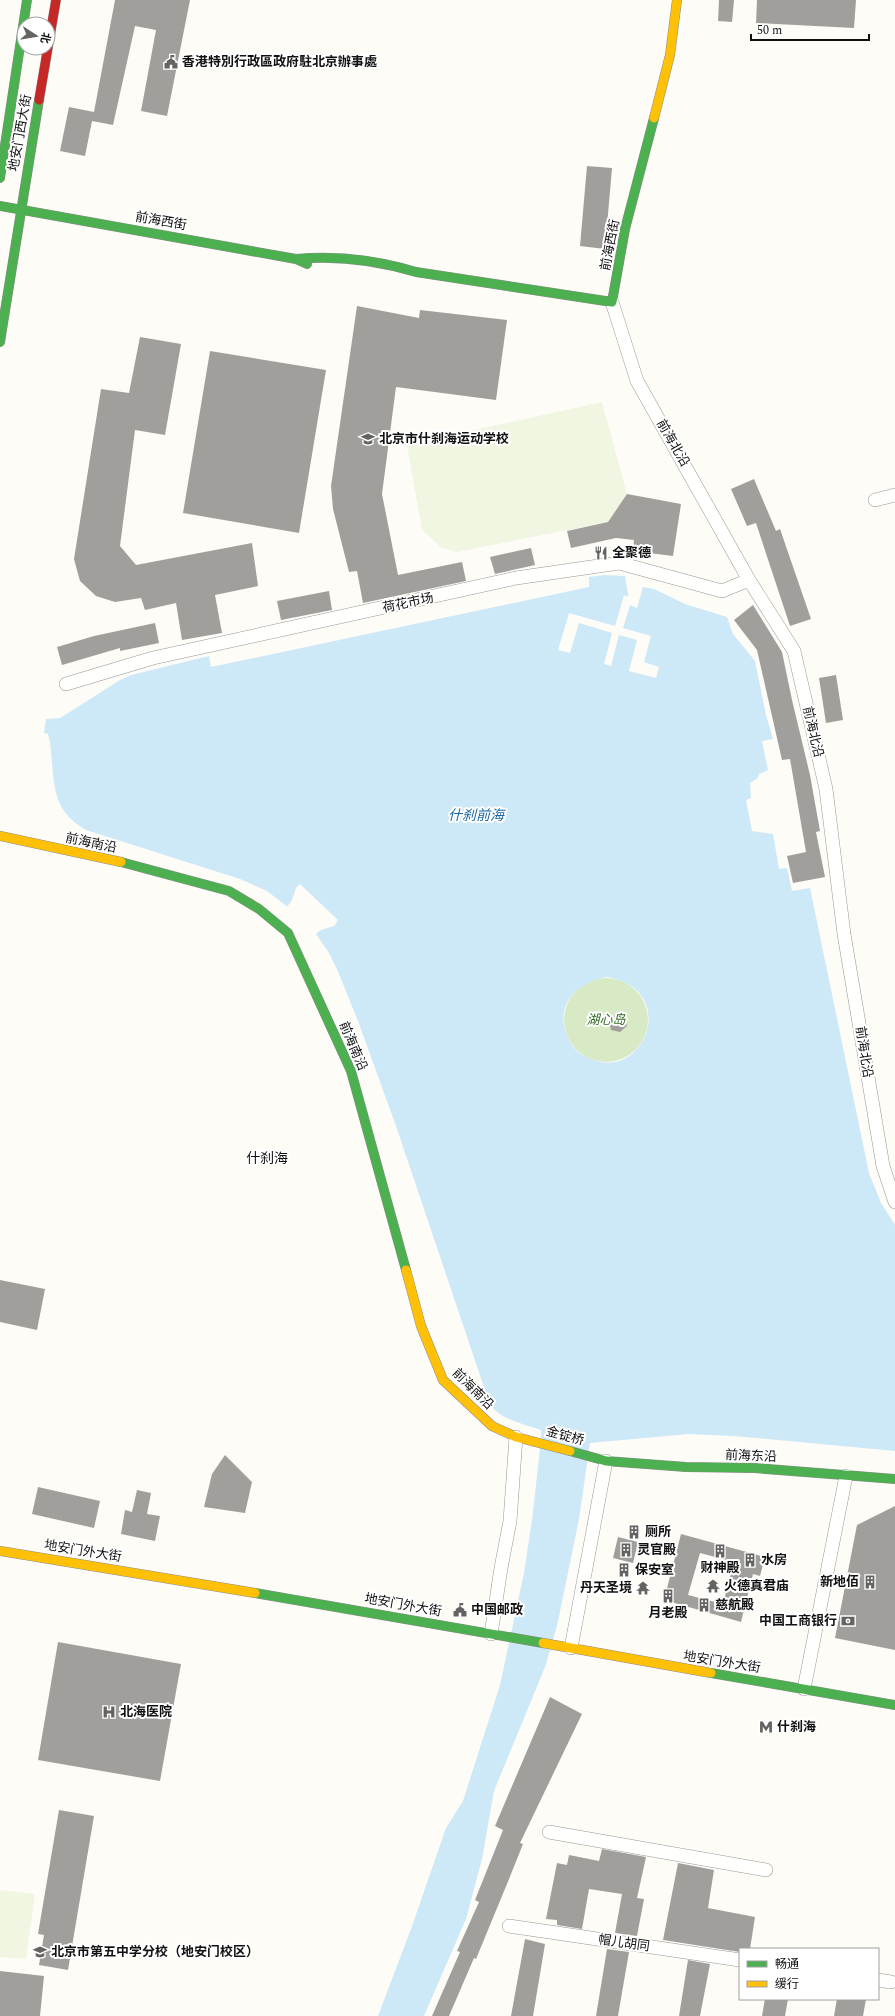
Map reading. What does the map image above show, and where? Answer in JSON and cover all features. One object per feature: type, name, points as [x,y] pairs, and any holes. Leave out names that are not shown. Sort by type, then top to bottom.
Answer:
[{"type":"street","name":"地安门西大街","points":[[0,178],[27,0]]},
{"type":"street","name":"地安门西大街","points":[[0,342],[56,0]]},
{"type":"street","name":"前海西街","points":[[296,259],[319,256],[392,265],[416,272],[612,302],[625,229],[670,55],[677,0]]},
{"type":"street","name":"前海西街","points":[[0,206],[296,259],[318,269]]},
{"type":"street","name":"前海西街","points":[[398,276],[416,272]]},
{"type":"street","name":"前海北沿","points":[[612,302],[637,381],[749,580],[794,651],[826,789],[844,934],[883,1166],[895,1202]]},
{"type":"street","points":[[875,500],[895,495]]},
{"type":"street","name":"荷花市场","points":[[66,684],[153,658],[516,578],[619,563],[722,591],[749,580]]},
{"type":"street","name":"前海南沿","points":[[0,836],[133,865],[229,891],[259,909],[288,933],[351,1071],[421,1326],[443,1380],[492,1426],[516,1436]]},
{"type":"street","points":[[491,1634],[510,1521],[516,1436]]},
{"type":"street","name":"金锭桥","points":[[516,1436],[606,1461]]},
{"type":"street","points":[[571,1648],[606,1461]]},
{"type":"street","name":"前海东沿","points":[[606,1461],[686,1467],[754,1468],[895,1479]]},
{"type":"street","points":[[804,1689],[846,1476]]},
{"type":"street","name":"地安门外大街","points":[[0,1551],[491,1634],[895,1705]]},
{"type":"street","points":[[549,1832],[766,1870]]},
{"type":"street","name":"帽儿胡同","points":[[509,1926],[739,1960]]},
{"type":"green space","points":[[602,402],[627,494],[608,522],[457,552],[442,548],[422,530],[407,445]]},
{"type":"green space","name":"湖心岛","points":[[598,978],[614,978],[630,985],[641,996],[648,1012],[648,1028],[645,1036],[636,1050],[630,1055],[614,1062],[598,1062],[582,1055],[571,1044],[564,1028],[564,1012],[571,996],[582,985]]},
{"type":"green space","points":[[0,1890],[35,1894],[26,1959],[0,1957]]},
{"type":"water","name":"什刹前海","points":[[604,575],[625,576],[630,605],[637,608],[643,587],[654,589],[685,604],[727,617],[733,634],[755,661],[766,715],[773,739],[762,741],[768,770],[759,774],[758,778],[750,783],[751,798],[746,800],[752,831],[773,834],[779,869],[787,868],[792,891],[810,888],[869,1173],[881,1203],[895,1225],[895,1451],[734,1436],[688,1434],[590,1443],[579,1519],[557,1626],[545,1667],[494,1791],[482,1859],[466,1919],[424,2016],[378,2016],[411,1929],[446,1828],[463,1801],[500,1685],[524,1573],[532,1520],[541,1430],[507,1418],[490,1405],[396,1126],[358,1021],[337,969],[329,953],[316,934],[302,918],[267,891],[240,879],[86,830],[74,822],[65,813],[56,792],[50,742],[48,734],[44,733],[46,719],[60,718],[120,680],[131,675],[209,656],[211,667],[589,587],[589,577]],"holes":[[[607,977],[629,985],[643,998],[648,1014],[647,1030],[640,1045],[628,1057],[612,1062],[594,1060],[585,1056],[574,1048],[566,1033],[564,1011],[568,1001],[575,992],[594,980]]]},
{"type":"pier","points":[[624,595],[630,597],[631,602],[623,628],[651,636],[644,662],[659,667],[656,678],[629,671],[637,640],[619,635],[611,666],[604,664],[612,633],[579,623],[570,653],[558,650],[569,613],[615,626]]},
{"type":"pier","points":[[300,884],[338,920],[334,926],[321,930],[314,935],[287,907],[292,900],[296,888]]},
{"type":"building","points":[[115,0],[190,0],[167,116],[141,111],[156,30],[135,26],[113,125],[92,121],[85,156],[60,151],[69,107],[94,112]]},
{"type":"building","points":[[719,0],[734,0],[732,22],[718,21]]},
{"type":"building","points":[[757,0],[856,0],[854,28],[756,23]]},
{"type":"building","points":[[587,166],[612,168],[605,249],[580,246]]},
{"type":"building","points":[[357,306],[419,318],[420,310],[507,320],[496,400],[396,387],[382,494],[398,575],[462,562],[466,581],[363,603],[357,571],[349,572],[333,509],[331,486]]},
{"type":"building","points":[[140,337],[181,344],[165,435],[135,430],[120,546],[136,565],[252,543],[258,586],[215,595],[222,633],[182,640],[176,603],[145,610],[141,598],[115,602],[96,596],[80,581],[74,559],[101,389],[129,393]]},
{"type":"building","points":[[210,351],[326,370],[299,533],[183,513]]},
{"type":"building","points":[[754,479],[776,531],[780,529],[811,619],[790,626],[756,523],[747,526],[731,489]]},
{"type":"building","points":[[627,494],[681,504],[673,556],[633,551],[634,540],[616,538],[571,548],[567,531],[608,522]]},
{"type":"building","points":[[531,548],[535,565],[495,574],[490,557]]},
{"type":"building","points":[[329,591],[332,610],[281,620],[277,601]]},
{"type":"building","points":[[753,605],[782,652],[810,775],[820,831],[816,832],[825,877],[793,883],[787,856],[806,852],[790,759],[782,760],[757,650],[734,620]]},
{"type":"building","points":[[155,623],[159,643],[120,651],[120,648],[62,665],[57,647],[94,636]]},
{"type":"building","points":[[836,675],[843,720],[826,723],[819,678]]},
{"type":"building","points":[[616,1014],[625,1017],[627,1026],[620,1032],[611,1030],[609,1021]]},
{"type":"building","points":[[0,1280],[45,1289],[37,1330],[0,1322]]},
{"type":"building","points":[[225,1455],[252,1482],[245,1513],[204,1507],[212,1474]]},
{"type":"building","points":[[38,1487],[100,1501],[94,1528],[32,1514]]},
{"type":"building","points":[[137,1490],[151,1493],[147,1514],[160,1516],[155,1541],[121,1534],[125,1510],[132,1512]]},
{"type":"building","name":"新地佰","points":[[895,1506],[895,1650],[835,1638],[857,1525]]},
{"type":"building","points":[[681,1534],[765,1557],[760,1576],[753,1574],[741,1622],[664,1600]],"holes":[[[700,1553],[734,1562],[723,1604],[688,1595]]]},
{"type":"building","name":"灵官殿","points":[[618,1537],[638,1542],[633,1563],[613,1558]]},
{"type":"building","name":"北海医院","points":[[58,1642],[181,1664],[160,1781],[38,1760]]},
{"type":"building","points":[[550,1697],[582,1714],[520,1843],[523,1844],[509,1879],[476,1959],[474,1958],[449,2016],[432,2016],[460,1952],[457,1951],[479,1902],[475,1900],[503,1830],[495,1826]]},
{"type":"building","points":[[59,1810],[94,1816],[68,1970],[39,1965],[44,1935],[38,1934]]},
{"type":"building","points":[[602,1849],[646,1857],[637,1898],[644,1899],[637,1936],[615,1933],[622,1894],[589,1889],[582,1929],[557,1925],[557,1920],[546,1919],[557,1863],[567,1865],[569,1855],[599,1861]]},
{"type":"building","points":[[678,1863],[714,1870],[708,1908],[755,1917],[750,1948],[739,1948],[739,1952],[663,1940]]},
{"type":"building","points":[[525,1939],[545,1944],[533,2016],[511,2016]]},
{"type":"building","points":[[607,1949],[629,1952],[618,2016],[596,2016]]},
{"type":"building","points":[[688,1960],[710,1964],[700,2016],[679,2016]]},
{"type":"building","points":[[0,1971],[44,1976],[40,2016],[0,2016]]},
{"type":"building","points":[[765,2000],[788,2000],[785,2016],[762,2016]]},
{"type":"building","points":[[837,2000],[866,2000],[863,2016],[834,2016]]},
{"type":"traffic: fast","points":[[0,178],[27,0]]},
{"type":"traffic: fast","points":[[0,342],[39,100]]},
{"type":"traffic: fast","points":[[296,259],[341,258],[386,264],[416,272],[612,302],[625,229],[654,118]]},
{"type":"traffic: fast","points":[[0,206],[296,259],[307,264]]},
{"type":"traffic: fast","points":[[121,862],[229,891],[259,909],[288,933],[351,1071],[406,1270]]},
{"type":"traffic: fast","points":[[570,1451],[606,1461],[686,1467],[754,1468],[895,1479]]},
{"type":"traffic: fast","points":[[255,1593],[543,1643]]},
{"type":"traffic: fast","points":[[711,1673],[895,1705]]},
{"type":"traffic: slow","points":[[654,118],[670,55],[677,0]]},
{"type":"traffic: slow","points":[[0,836],[121,862]]},
{"type":"traffic: slow","points":[[406,1270],[421,1326],[443,1380],[492,1426],[516,1437],[570,1451]]},
{"type":"traffic: slow","points":[[0,1551],[255,1593]]},
{"type":"traffic: slow","points":[[543,1643],[711,1673]]},
{"type":"traffic: jam","points":[[39,100],[56,0]]},
{"type":"place","name":"香港特別行政區政府駐北京辦事處","points":[[171,62]]},
{"type":"place","name":"北京市什刹海运动学校","points":[[368,439]]},
{"type":"place","name":"全聚德","points":[[601,553]]},
{"type":"place","name":"厕所","points":[[634,1532]]},
{"type":"place","name":"灵官殿","points":[[626,1550]]},
{"type":"place","name":"财神殿","points":[[720,1551]]},
{"type":"place","name":"水房","points":[[750,1560]]},
{"type":"place","name":"保安室","points":[[624,1570]]},
{"type":"place","name":"新地佰","points":[[870,1582]]},
{"type":"place","name":"火德真君庙","points":[[713,1586]]},
{"type":"place","name":"丹天圣境","points":[[643,1588]]},
{"type":"place","name":"月老殿","points":[[668,1596]]},
{"type":"place","name":"慈航殿","points":[[704,1605]]},
{"type":"place","name":"中国邮政","points":[[460,1610]]},
{"type":"place","name":"中国工商银行","points":[[848,1621]]},
{"type":"place","name":"北海医院","points":[[109,1712]]},
{"type":"place","name":"什刹海","points":[[766,1727]]},
{"type":"place","name":"北京市第五中学分校（地安门校区）","points":[[40,1952]]},
{"type":"district","name":"什刹海","points":[[267,1158]]}]
